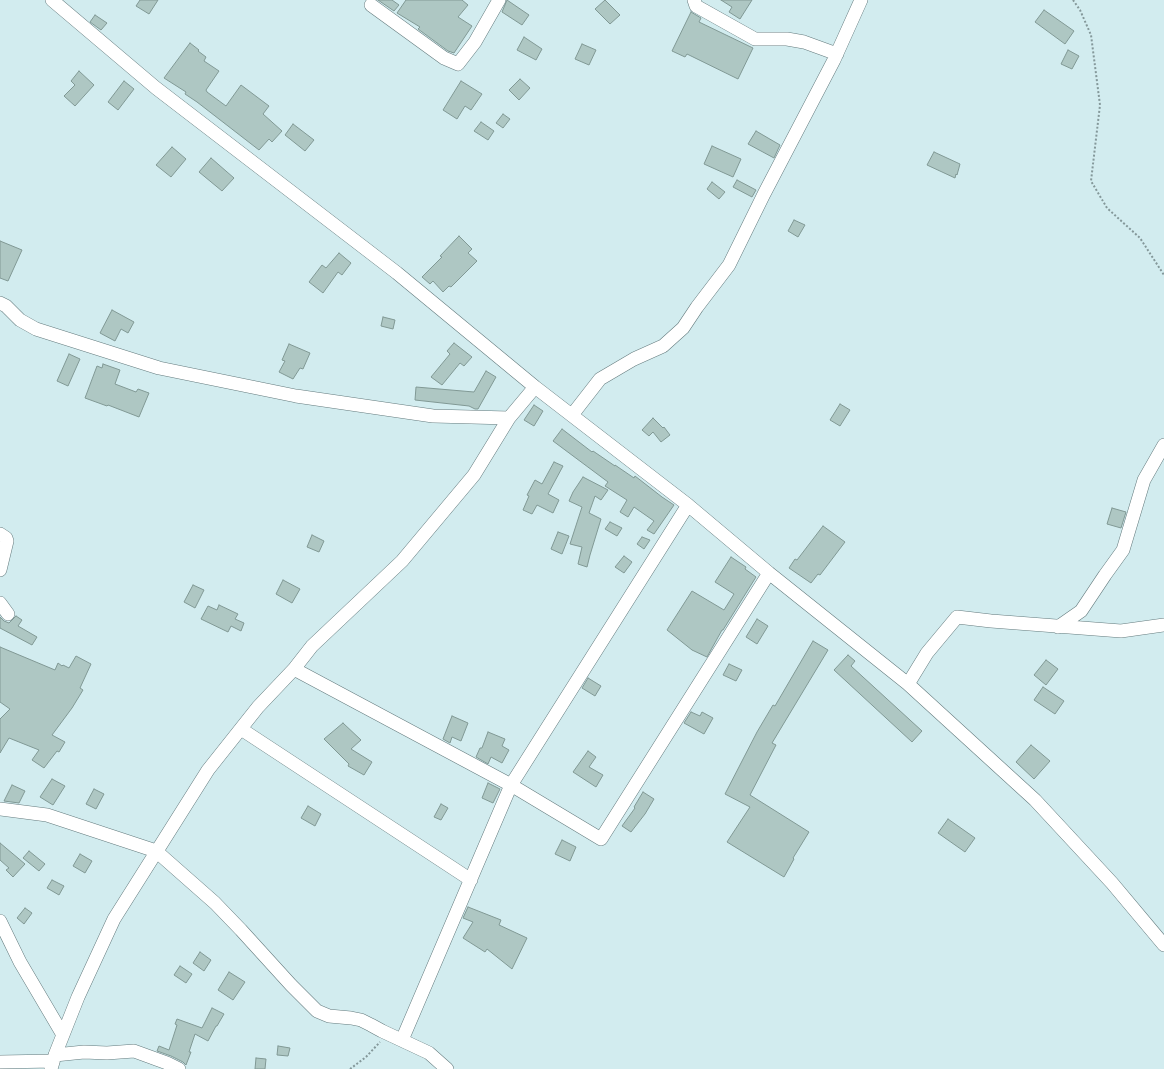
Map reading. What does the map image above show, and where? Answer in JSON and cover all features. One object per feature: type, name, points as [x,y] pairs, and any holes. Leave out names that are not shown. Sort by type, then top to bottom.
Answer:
[{"type":"street","points":[[52,0],[156,88],[397,273],[535,387],[688,505],[769,573],[908,684],[1035,800],[1112,883],[1164,945]]},
{"type":"street","points":[[371,5],[444,58],[458,64],[475,42],[500,0]]},
{"type":"street","points":[[694,0],[696,6],[755,39],[787,39],[804,42],[837,54]]},
{"type":"street","points":[[572,415],[600,379],[634,359],[663,346],[683,328],[729,265],[837,54],[861,0]]},
{"type":"street","points":[[0,303],[6,306],[20,320],[36,329],[159,368],[296,396],[433,416],[509,418]]},
{"type":"street","points":[[53,1061],[78,997],[114,918],[208,770],[258,707],[294,669],[312,646],[402,561],[474,475],[509,418],[535,387]]},
{"type":"street","points":[[1058,626],[1081,611],[1123,550],[1144,480],[1164,445]]},
{"type":"street","points":[[402,1040],[511,785],[688,505]]},
{"type":"street","points":[[0,534],[6,538],[7,541],[0,570]]},
{"type":"street","points":[[294,669],[511,785],[601,839],[769,573]]},
{"type":"street","points":[[908,684],[927,653],[957,617],[1121,632],[1164,625]]},
{"type":"street","points":[[241,729],[471,880]]},
{"type":"street","points":[[0,809],[47,815],[156,851],[215,903],[317,1011],[328,1016],[361,1020],[429,1053],[447,1069]]},
{"type":"street","points":[[0,921],[20,962],[62,1035]]},
{"type":"street","points":[[0,1062],[53,1061],[84,1052],[107,1053],[134,1051],[179,1069]]},
{"type":"path","points":[[1073,0],[1080,10],[1091,35],[1100,105],[1091,181],[1107,208],[1140,238],[1164,276]]},
{"type":"path","points":[[350,1069],[366,1057],[388,1034]]},
{"type":"building","points":[[140,0],[158,0],[149,14],[136,6]]},
{"type":"building","points":[[378,0],[392,0],[399,5],[394,11]]},
{"type":"building","points":[[406,0],[462,0],[468,5],[458,17],[472,26],[454,53],[448,51],[418,29],[420,27],[397,13]]},
{"type":"building","points":[[507,0],[529,15],[522,25],[502,12]]},
{"type":"building","points":[[605,0],[620,15],[610,24],[595,9]]},
{"type":"building","points":[[721,0],[752,0],[740,19],[729,12],[732,7]]},
{"type":"building","points":[[1044,10],[1074,31],[1065,44],[1035,22]]},
{"type":"building","points":[[691,12],[701,18],[699,22],[753,48],[738,79],[687,54],[685,57],[672,51]]},
{"type":"building","points":[[95,15],[107,23],[101,30],[90,22]]},
{"type":"building","points":[[524,37],[542,49],[536,60],[517,50]]},
{"type":"building","points":[[190,43],[206,57],[204,61],[219,71],[206,90],[207,92],[226,106],[241,85],[269,106],[263,114],[282,131],[272,142],[269,139],[259,150],[185,94],[186,92],[164,78]]},
{"type":"building","points":[[582,44],[596,50],[589,65],[575,59]]},
{"type":"building","points":[[1068,50],[1079,56],[1072,69],[1061,64]]},
{"type":"building","points":[[79,71],[94,85],[75,106],[64,96],[75,85],[71,81]]},
{"type":"building","points":[[520,79],[530,88],[519,100],[509,90]]},
{"type":"building","points":[[124,81],[134,89],[118,110],[108,102]]},
{"type":"building","points":[[461,81],[482,94],[471,110],[465,106],[457,119],[443,110]]},
{"type":"building","points":[[503,114],[510,119],[503,128],[496,123]]},
{"type":"building","points":[[481,122],[494,131],[488,140],[474,131]]},
{"type":"building","points":[[293,124],[314,140],[305,151],[285,135]]},
{"type":"building","points":[[756,131],[780,145],[774,158],[748,144]]},
{"type":"building","points":[[712,146],[741,159],[733,177],[704,164]]},
{"type":"building","points":[[172,147],[186,159],[171,177],[156,165]]},
{"type":"building","points":[[934,152],[960,164],[955,178],[927,165]]},
{"type":"building","points":[[211,158],[234,178],[222,191],[199,172]]},
{"type":"building","points":[[737,180],[756,190],[752,197],[733,187]]},
{"type":"building","points":[[712,182],[725,192],[719,199],[707,189]]},
{"type":"building","points":[[794,220],[805,225],[798,237],[788,231]]},
{"type":"building","points":[[459,236],[472,249],[468,253],[477,261],[451,287],[449,286],[443,292],[433,281],[430,284],[422,277],[442,257],[440,256]]},
{"type":"building","points":[[0,241],[22,250],[8,281],[0,278]]},
{"type":"building","points":[[339,253],[351,263],[342,275],[338,272],[323,293],[309,282],[322,265],[326,268]]},
{"type":"building","points":[[112,310],[134,322],[128,333],[121,329],[115,341],[100,333]]},
{"type":"building","points":[[383,317],[395,320],[393,329],[381,326]]},
{"type":"building","points":[[454,343],[472,357],[464,366],[460,363],[442,385],[431,377],[450,354],[447,351]]},
{"type":"building","points":[[289,344],[310,353],[303,369],[300,368],[293,379],[279,372],[285,361],[282,360]]},
{"type":"building","points":[[69,354],[80,359],[68,386],[57,381]]},
{"type":"building","points":[[103,364],[120,370],[115,384],[136,392],[138,389],[149,393],[139,417],[85,398],[97,366],[102,368]]},
{"type":"building","points":[[486,371],[496,377],[478,409],[469,406],[415,400],[416,387],[474,392]]},
{"type":"building","points":[[840,404],[850,410],[840,426],[830,420]]},
{"type":"building","points":[[534,405],[543,411],[534,426],[524,420]]},
{"type":"building","points":[[653,418],[663,428],[664,427],[670,435],[661,442],[653,432],[649,436],[642,430]]},
{"type":"building","points":[[562,429],[592,452],[593,451],[634,478],[635,476],[674,505],[654,534],[647,530],[654,521],[634,507],[628,517],[620,512],[627,500],[605,486],[608,482],[553,441]]},
{"type":"building","points":[[554,462],[563,466],[548,494],[559,500],[553,513],[537,505],[532,514],[523,510],[529,496],[527,495],[535,480],[542,484]]},
{"type":"building","points":[[583,477],[608,490],[601,500],[595,496],[589,513],[601,519],[587,567],[578,564],[582,547],[570,544],[582,507],[569,501]]},
{"type":"building","points":[[1112,508],[1126,512],[1121,528],[1107,524]]},
{"type":"building","points":[[610,522],[622,528],[617,536],[605,529]]},
{"type":"building","points":[[823,526],[845,542],[820,575],[818,574],[811,583],[789,568]]},
{"type":"building","points":[[558,532],[569,536],[562,554],[551,549]]},
{"type":"building","points":[[312,535],[324,541],[319,552],[307,547]]},
{"type":"building","points":[[642,537],[650,540],[644,549],[637,544]]},
{"type":"building","points":[[624,556],[632,562],[624,573],[615,567]]},
{"type":"building","points":[[731,557],[746,567],[745,569],[756,577],[722,630],[707,657],[692,650],[667,630],[692,591],[724,610],[734,594],[715,582]]},
{"type":"building","points":[[283,580],[300,589],[292,603],[276,594]]},
{"type":"building","points":[[193,585],[204,590],[195,608],[184,602]]},
{"type":"building","points":[[219,605],[238,614],[235,619],[244,623],[241,631],[231,626],[228,632],[201,619],[208,606],[217,610]]},
{"type":"building","points":[[16,616],[22,620],[18,626],[37,637],[32,645],[0,628],[0,617],[9,623]]},
{"type":"building","points":[[757,619],[768,626],[757,644],[746,637]]},
{"type":"building","points":[[813,641],[828,650],[772,743],[776,745],[750,795],[809,832],[793,858],[794,859],[784,877],[727,842],[750,807],[725,794],[757,732],[773,705],[775,706]]},
{"type":"building","points":[[0,647],[55,670],[58,663],[69,668],[76,656],[91,664],[80,688],[83,690],[52,735],[65,742],[59,752],[57,751],[44,768],[32,760],[39,750],[9,738],[0,753],[0,719],[10,709],[0,702]]},
{"type":"building","points":[[848,655],[855,661],[851,666],[922,731],[912,742],[834,670]]},
{"type":"building","points":[[1046,660],[1058,669],[1046,685],[1034,675]]},
{"type":"building","points":[[729,664],[742,670],[736,681],[723,675]]},
{"type":"building","points":[[588,678],[601,686],[595,696],[582,688]]},
{"type":"building","points":[[1043,687],[1064,701],[1055,714],[1034,700]]},
{"type":"building","points":[[691,712],[700,716],[702,712],[713,718],[704,734],[684,723]]},
{"type":"building","points":[[452,716],[468,723],[461,741],[452,737],[450,743],[443,739]]},
{"type":"building","points":[[343,723],[361,740],[351,749],[372,762],[364,775],[348,766],[349,764],[324,739]]},
{"type":"building","points":[[488,732],[505,739],[502,746],[509,750],[502,763],[491,757],[488,764],[476,757],[480,748],[482,748]]},
{"type":"building","points":[[1031,745],[1050,761],[1034,779],[1016,762]]},
{"type":"building","points":[[588,751],[596,757],[589,767],[603,775],[596,787],[573,772]]},
{"type":"building","points":[[52,779],[65,786],[53,805],[40,797]]},
{"type":"building","points":[[488,783],[500,789],[493,803],[482,798]]},
{"type":"building","points":[[12,785],[25,791],[19,803],[4,801]]},
{"type":"building","points":[[94,789],[104,794],[96,809],[86,804]]},
{"type":"building","points":[[643,792],[654,799],[631,832],[622,826],[635,808],[634,807]]},
{"type":"building","points":[[441,804],[448,808],[441,820],[434,817]]},
{"type":"building","points":[[308,806],[321,814],[315,826],[301,818]]},
{"type":"building","points":[[948,819],[975,838],[965,852],[938,833]]},
{"type":"building","points":[[562,840],[576,847],[570,861],[555,854]]},
{"type":"building","points":[[0,843],[25,864],[13,877],[6,870],[9,868],[0,860]]},
{"type":"building","points":[[29,851],[45,864],[39,871],[23,858]]},
{"type":"building","points":[[80,854],[92,861],[85,873],[73,866]]},
{"type":"building","points":[[52,880],[64,886],[59,895],[47,888]]},
{"type":"building","points":[[468,907],[501,920],[499,925],[527,938],[512,969],[487,949],[485,952],[463,938],[473,922],[463,918]]},
{"type":"building","points":[[25,908],[32,913],[24,924],[17,918]]},
{"type":"building","points":[[200,952],[211,960],[204,971],[193,963]]},
{"type":"building","points":[[180,966],[192,974],[186,983],[174,975]]},
{"type":"building","points":[[229,972],[245,982],[233,1000],[218,990]]},
{"type":"building","points":[[212,1008],[224,1014],[208,1041],[195,1034],[186,1065],[171,1056],[157,1051],[159,1046],[169,1050],[177,1025],[175,1024],[177,1019],[202,1028]]},
{"type":"building","points":[[278,1046],[290,1048],[288,1056],[277,1055]]},
{"type":"building","points":[[256,1058],[266,1059],[265,1069],[255,1069]]}]
